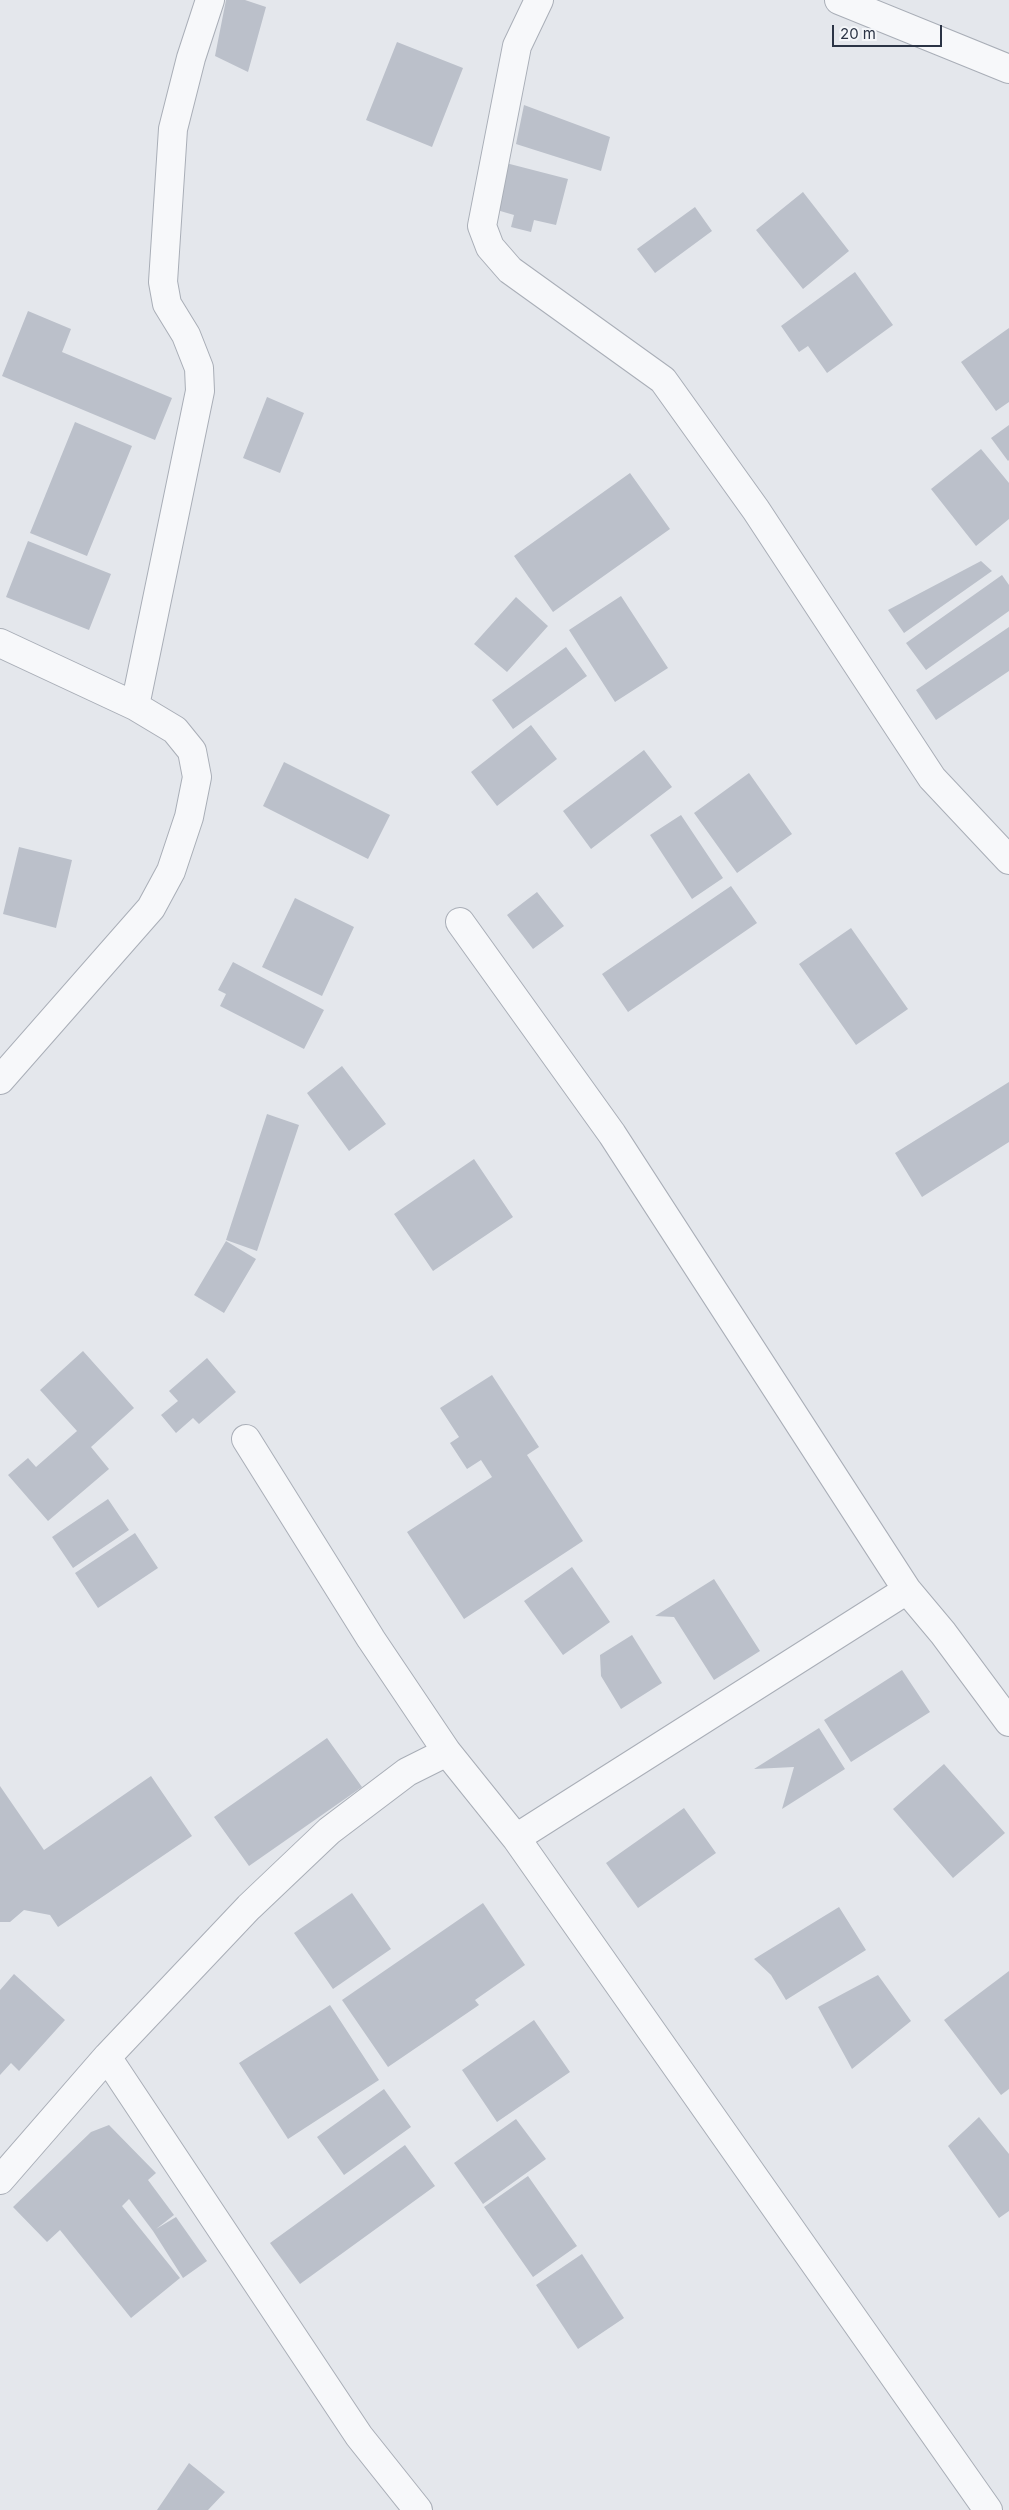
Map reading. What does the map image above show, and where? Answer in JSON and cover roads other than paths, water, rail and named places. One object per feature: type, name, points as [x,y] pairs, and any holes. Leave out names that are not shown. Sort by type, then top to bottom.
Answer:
[{"type":"street","points":[[134,706],[200,391],[199,368],[186,335],[166,304],[163,282],[173,129],[191,58],[210,0]]},
{"type":"street","points":[[539,0],[518,46],[482,226],[490,247],[510,270],[663,380],[756,510],[932,778],[1009,860]]},
{"type":"street","points":[[839,0],[1009,69]]},
{"type":"street","points":[[0,643],[134,706],[175,730],[192,751],[197,777],[189,817],[171,871],[151,908],[0,1080]]},
{"type":"street","points":[[460,922],[612,1134],[907,1590],[943,1633],[1009,1722]]},
{"type":"street","points":[[246,1439],[371,1639],[447,1752],[516,1838],[988,2510]]},
{"type":"street","points":[[516,1838],[907,1590]]},
{"type":"street","points":[[0,2180],[107,2057],[249,1907],[329,1831],[407,1772],[447,1752]]},
{"type":"street","points":[[107,2057],[359,2436],[418,2510]]}]
